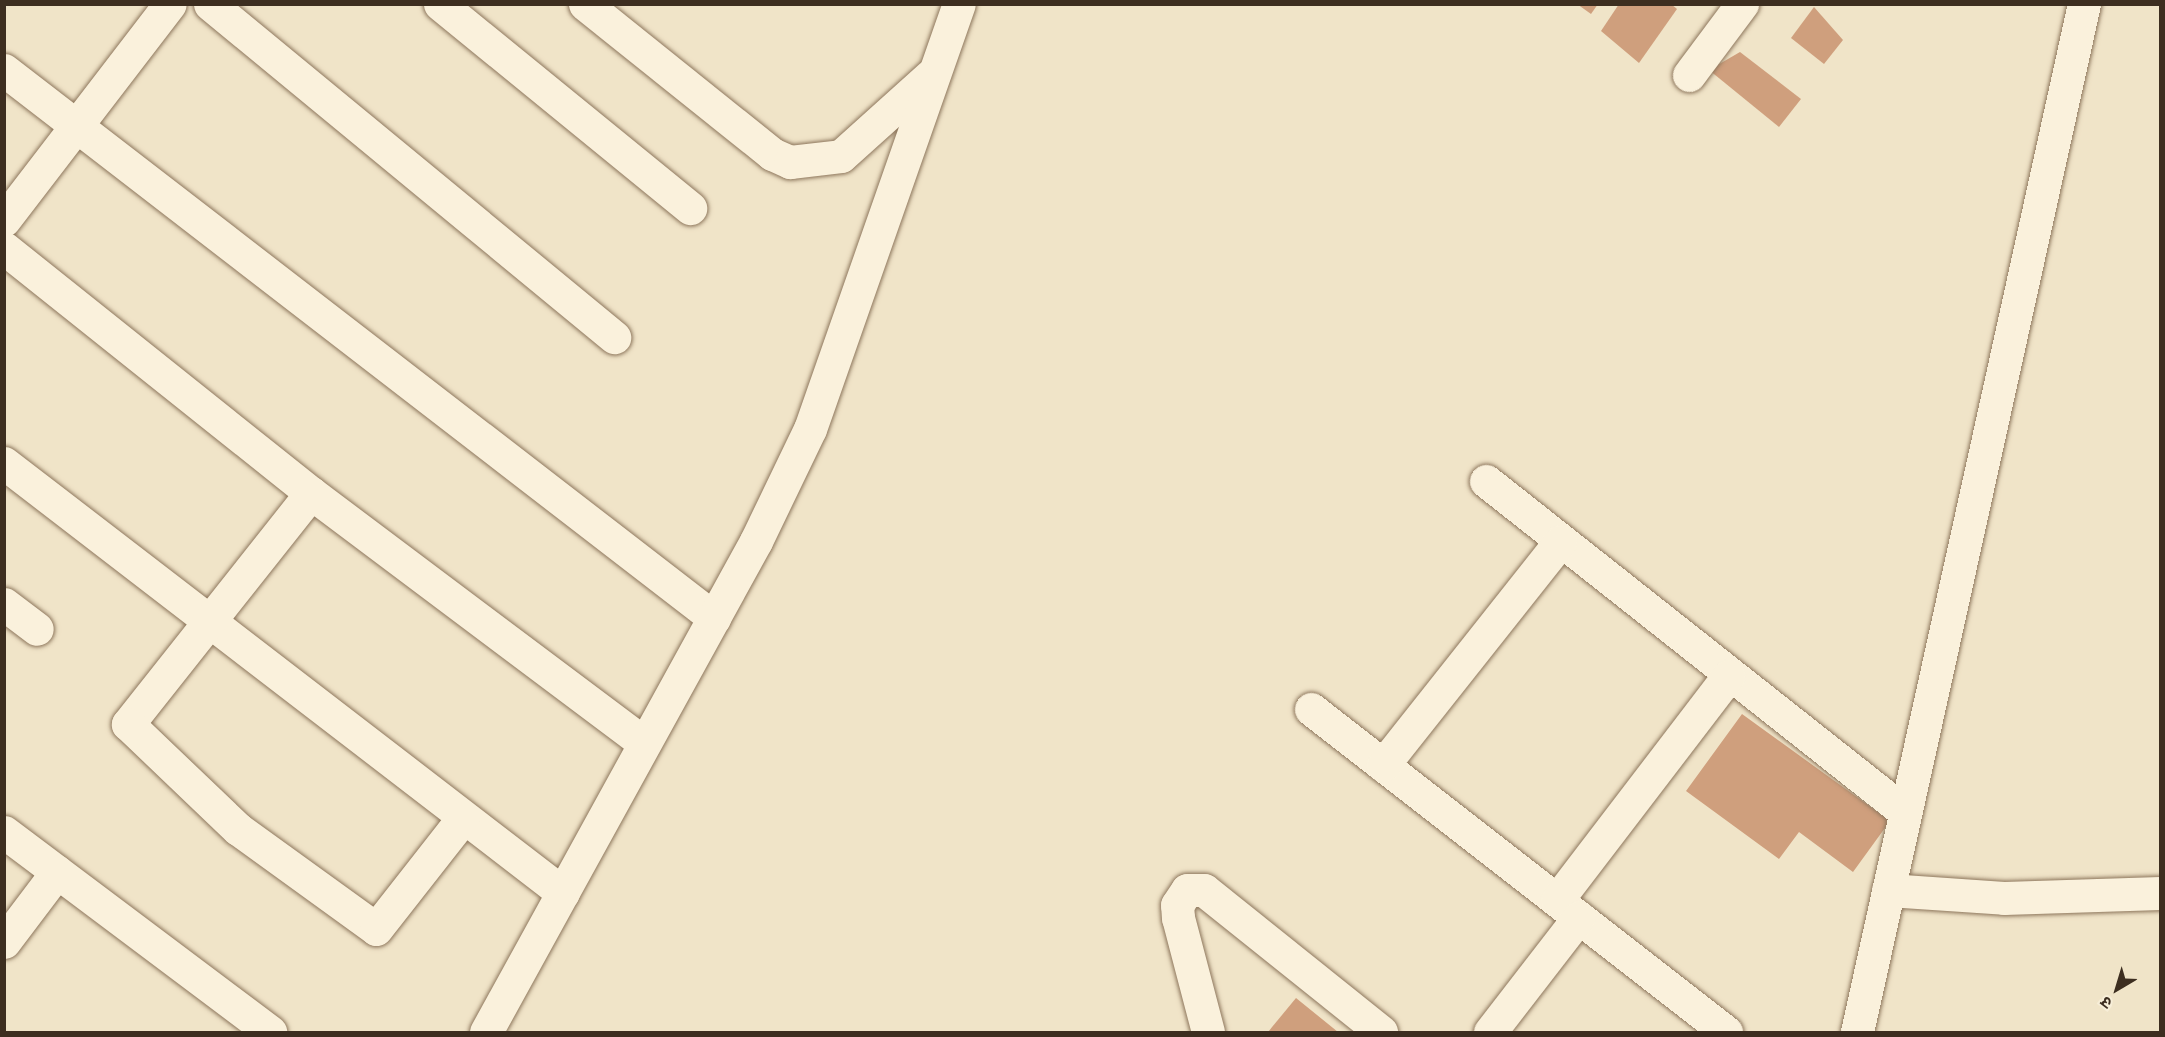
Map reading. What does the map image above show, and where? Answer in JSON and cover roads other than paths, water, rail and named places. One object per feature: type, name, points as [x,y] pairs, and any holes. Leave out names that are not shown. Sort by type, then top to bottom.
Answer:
[{"type":"street","points":[[4,220],[171,4]]},
{"type":"street","points":[[210,4],[614,337]]},
{"type":"street","points":[[440,4],[690,208]]},
{"type":"street","points":[[585,4],[772,154],[790,162],[841,156],[933,73]]},
{"type":"street","points":[[486,1032],[714,618],[810,429],[959,4]]},
{"type":"street","points":[[1857,1032],[2084,4]]},
{"type":"street","points":[[1689,75],[1732,8]]},
{"type":"street","points":[[4,70],[714,618]]},
{"type":"street","points":[[4,248],[311,493],[644,743]]},
{"type":"street","points":[[4,463],[210,617],[464,818],[563,893]]},
{"type":"street","points":[[1486,481],[1728,676],[1905,812]]},
{"type":"street","points":[[311,493],[210,617],[128,724],[238,829],[376,929],[464,818]]},
{"type":"street","points":[[1383,765],[1560,542]]},
{"type":"street","points":[[4,604],[37,629]]},
{"type":"street","points":[[1490,1032],[1568,909],[1728,676]]},
{"type":"street","points":[[1311,709],[1726,1032]]},
{"type":"street","points":[[4,832],[270,1032]]},
{"type":"street","points":[[4,942],[57,872]]},
{"type":"street","points":[[1208,1032],[1178,918],[1177,905],[1187,890],[1204,890],[1382,1032]]},
{"type":"street","points":[[1888,890],[2004,898],[2160,893]]}]
